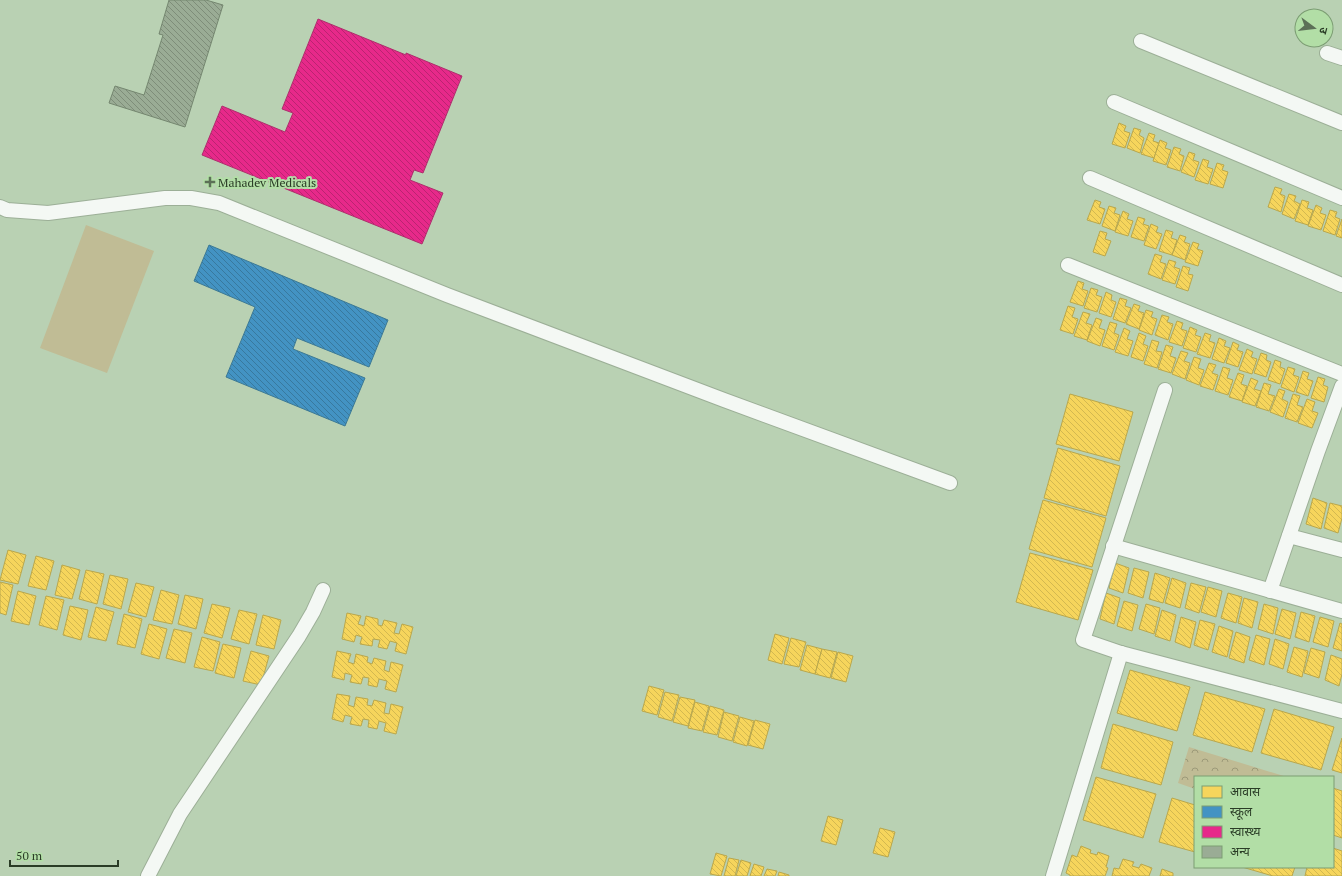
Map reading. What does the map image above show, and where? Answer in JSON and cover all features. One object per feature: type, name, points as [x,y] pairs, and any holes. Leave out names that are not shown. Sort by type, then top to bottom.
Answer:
[{"type":"street","points":[[1141,41],[1342,123]]},
{"type":"street","points":[[1327,53],[1342,58]]},
{"type":"street","points":[[1114,102],[1342,198]]},
{"type":"street","points":[[1090,178],[1342,285]]},
{"type":"street","points":[[0,207],[7,210],[48,213],[165,198],[191,198],[219,203],[455,298],[950,484]]},
{"type":"street","points":[[1068,265],[1342,374]]},
{"type":"street","points":[[1270,591],[1342,386]]},
{"type":"street","points":[[1165,390],[1083,640],[1121,653],[1342,711]]},
{"type":"street","points":[[1289,536],[1342,550]]},
{"type":"street","points":[[1113,546],[1342,611]]},
{"type":"street","points":[[148,876],[180,814],[299,636],[313,612],[323,590]]},
{"type":"street","points":[[1053,876],[1121,653]]},
{"type":"green space","points":[[86,225],[154,251],[107,373],[40,348]]},
{"type":"green space","points":[[1189,747],[1284,776],[1194,776],[1194,789],[1178,783]]},
{"type":"building: आवास","points":[[1119,123],[1126,126],[1124,131],[1130,133],[1125,148],[1112,144]]},
{"type":"building: आवास","points":[[1134,128],[1141,130],[1139,135],[1144,138],[1140,153],[1127,148]]},
{"type":"building: आवास","points":[[1149,133],[1155,135],[1153,141],[1159,143],[1154,158],[1141,154]]},
{"type":"building: आवास","points":[[1160,140],[1167,143],[1165,148],[1171,150],[1166,165],[1153,161]]},
{"type":"building: आवास","points":[[1174,147],[1181,149],[1179,154],[1184,156],[1180,171],[1167,167]]},
{"type":"building: आवास","points":[[1189,152],[1195,154],[1193,160],[1199,162],[1194,177],[1181,172]]},
{"type":"building: आवास","points":[[1203,159],[1209,161],[1207,167],[1213,169],[1208,184],[1195,180]]},
{"type":"building: आवास","points":[[1217,163],[1224,165],[1222,170],[1228,172],[1223,188],[1210,184]]},
{"type":"building: आवास","points":[[1275,187],[1282,189],[1280,194],[1285,196],[1281,212],[1268,207]]},
{"type":"building: आवास","points":[[1289,194],[1296,196],[1294,201],[1300,204],[1294,219],[1282,214]]},
{"type":"building: आवास","points":[[1095,200],[1101,202],[1099,207],[1105,209],[1100,224],[1087,220]]},
{"type":"building: आवास","points":[[1302,200],[1309,202],[1307,208],[1313,210],[1308,225],[1295,221]]},
{"type":"building: आवास","points":[[1316,205],[1322,208],[1320,213],[1326,215],[1321,230],[1308,226]]},
{"type":"building: आवास","points":[[1109,206],[1116,208],[1114,213],[1120,215],[1115,231],[1102,226]]},
{"type":"building: आवास","points":[[1330,210],[1337,212],[1335,217],[1340,219],[1335,235],[1323,231]]},
{"type":"building: आवास","points":[[1123,211],[1129,214],[1127,219],[1133,221],[1128,236],[1115,232]]},
{"type":"building: आवास","points":[[1138,217],[1145,219],[1143,224],[1149,226],[1144,241],[1131,237]]},
{"type":"building: आवास","points":[[1342,219],[1342,238],[1336,236]]},
{"type":"building: आवास","points":[[1151,224],[1158,227],[1156,232],[1162,234],[1156,249],[1144,245]]},
{"type":"building: आवास","points":[[1166,230],[1173,232],[1171,238],[1177,240],[1172,255],[1159,251]]},
{"type":"building: आवास","points":[[1100,231],[1107,233],[1105,239],[1111,241],[1105,256],[1093,252]]},
{"type":"building: आवास","points":[[1180,235],[1186,237],[1184,242],[1190,244],[1185,260],[1172,255]]},
{"type":"building: आवास","points":[[1193,242],[1199,244],[1197,249],[1203,251],[1198,266],[1185,262]]},
{"type":"building: आवास","points":[[1155,254],[1162,256],[1160,262],[1166,264],[1161,279],[1148,274]]},
{"type":"building: आवास","points":[[1169,260],[1176,262],[1174,267],[1180,269],[1175,284],[1162,280]]},
{"type":"building: आवास","points":[[1183,266],[1190,268],[1188,274],[1193,275],[1188,291],[1176,287]]},
{"type":"building: आवास","points":[[1078,281],[1084,283],[1082,289],[1088,291],[1083,306],[1070,302]]},
{"type":"building: आवास","points":[[1091,288],[1098,290],[1096,295],[1102,297],[1097,312],[1084,308]]},
{"type":"building: आवास","points":[[1106,292],[1112,295],[1111,300],[1116,302],[1111,317],[1099,313]]},
{"type":"building: आवास","points":[[1120,298],[1127,300],[1125,306],[1131,308],[1125,323],[1113,319]]},
{"type":"building: आवास","points":[[1134,304],[1140,306],[1138,311],[1144,313],[1139,329],[1126,324]]},
{"type":"building: आवास","points":[[1068,306],[1075,308],[1072,317],[1078,319],[1073,334],[1060,330]]},
{"type":"building: आवास","points":[[1146,310],[1153,312],[1151,317],[1157,319],[1152,335],[1139,330]]},
{"type":"building: आवास","points":[[1083,312],[1090,314],[1086,323],[1092,325],[1087,340],[1074,336]]},
{"type":"building: आवास","points":[[1162,315],[1169,317],[1167,322],[1173,324],[1168,340],[1155,335]]},
{"type":"building: आवास","points":[[1096,318],[1102,320],[1099,328],[1105,330],[1100,346],[1087,341]]},
{"type":"building: आवास","points":[[1177,321],[1183,323],[1181,329],[1187,331],[1182,346],[1169,342]]},
{"type":"building: आवास","points":[[1110,322],[1117,324],[1114,333],[1119,335],[1114,350],[1102,346]]},
{"type":"building: आवास","points":[[1190,327],[1197,330],[1195,335],[1201,337],[1196,352],[1183,348]]},
{"type":"building: आवास","points":[[1124,328],[1130,331],[1127,339],[1133,341],[1128,356],[1115,352]]},
{"type":"building: आवास","points":[[1139,333],[1146,336],[1143,344],[1148,346],[1143,361],[1131,357]]},
{"type":"building: आवास","points":[[1205,333],[1211,335],[1209,341],[1215,343],[1210,358],[1197,354]]},
{"type":"building: आवास","points":[[1219,338],[1226,341],[1224,346],[1230,348],[1224,363],[1212,359]]},
{"type":"building: आवास","points":[[1152,340],[1159,342],[1156,351],[1162,352],[1157,368],[1144,364]]},
{"type":"building: आवास","points":[[1233,342],[1239,345],[1237,350],[1243,352],[1238,367],[1226,363]]},
{"type":"building: आवास","points":[[1166,345],[1173,347],[1170,356],[1176,358],[1171,373],[1158,369]]},
{"type":"building: आवास","points":[[1247,349],[1253,352],[1251,357],[1257,359],[1252,374],[1239,370]]},
{"type":"building: आवास","points":[[1181,351],[1188,353],[1184,361],[1190,363],[1185,379],[1172,374]]},
{"type":"building: आवास","points":[[1261,353],[1267,355],[1266,360],[1271,362],[1266,377],[1254,373]]},
{"type":"building: आवास","points":[[1194,357],[1201,359],[1198,368],[1204,370],[1199,385],[1186,380]]},
{"type":"building: आवास","points":[[1275,360],[1281,362],[1280,367],[1285,369],[1280,384],[1268,380]]},
{"type":"building: आवास","points":[[1209,363],[1216,365],[1212,373],[1218,375],[1213,390],[1200,386]]},
{"type":"building: आवास","points":[[1223,367],[1230,369],[1227,378],[1233,380],[1228,395],[1215,391]]},
{"type":"building: आवास","points":[[1288,367],[1295,369],[1293,375],[1299,377],[1294,392],[1281,387]]},
{"type":"building: आवास","points":[[1303,371],[1309,373],[1307,379],[1313,381],[1308,396],[1296,392]]},
{"type":"building: आवास","points":[[1238,373],[1244,375],[1241,384],[1247,386],[1242,401],[1229,397]]},
{"type":"building: आवास","points":[[1318,377],[1325,379],[1323,385],[1328,387],[1324,402],[1311,398]]},
{"type":"building: आवास","points":[[1251,378],[1258,381],[1254,389],[1261,391],[1255,406],[1242,402]]},
{"type":"building: आवास","points":[[1264,383],[1271,385],[1268,394],[1275,396],[1269,411],[1256,407]]},
{"type":"building: आवास","points":[[1279,389],[1285,391],[1282,399],[1288,402],[1283,417],[1270,412]]},
{"type":"building: आवास","points":[[1070,394],[1133,412],[1119,461],[1056,444]]},
{"type":"building: आवास","points":[[1293,394],[1300,396],[1297,405],[1303,407],[1297,422],[1285,418]]},
{"type":"building: आवास","points":[[1307,399],[1315,402],[1312,411],[1318,413],[1312,428],[1298,423]]},
{"type":"building: आवास","points":[[1058,448],[1120,466],[1106,516],[1044,498]]},
{"type":"building: आवास","points":[[1313,498],[1327,503],[1321,529],[1306,524]]},
{"type":"building: आवास","points":[[1043,500],[1106,518],[1092,567],[1029,549]]},
{"type":"building: आवास","points":[[1330,503],[1342,506],[1342,518],[1338,533],[1324,528]]},
{"type":"building: आवास","points":[[8,550],[26,555],[18,584],[0,580]]},
{"type":"building: आवास","points":[[1030,553],[1093,570],[1078,620],[1016,602]]},
{"type":"building: आवास","points":[[36,556],[54,561],[46,590],[28,586]]},
{"type":"building: आवास","points":[[1115,563],[1129,568],[1123,593],[1109,588]]},
{"type":"building: आवास","points":[[62,565],[80,570],[72,599],[55,595]]},
{"type":"building: आवास","points":[[1134,568],[1149,572],[1143,598],[1128,593]]},
{"type":"building: आवास","points":[[86,570],[104,574],[97,604],[79,599]]},
{"type":"building: आवास","points":[[1155,573],[1170,578],[1163,603],[1149,599]]},
{"type":"building: आवास","points":[[110,575],[128,579],[121,609],[103,604]]},
{"type":"building: आवास","points":[[1172,578],[1186,583],[1180,608],[1165,603]]},
{"type":"building: आवास","points":[[0,582],[13,585],[6,615],[0,613]]},
{"type":"building: आवास","points":[[136,583],[154,587],[146,617],[128,612]]},
{"type":"building: आवास","points":[[1191,583],[1206,587],[1199,613],[1185,608]]},
{"type":"building: आवास","points":[[1208,587],[1222,591],[1216,617],[1201,612]]},
{"type":"building: आवास","points":[[161,590],[179,595],[172,624],[153,620]]},
{"type":"building: आवास","points":[[18,591],[36,596],[29,625],[11,621]]},
{"type":"building: आवास","points":[[1106,593],[1120,598],[1114,624],[1100,619]]},
{"type":"building: आवास","points":[[1228,593],[1242,597],[1236,623],[1221,618]]},
{"type":"building: आवास","points":[[185,595],[203,599],[196,629],[178,624]]},
{"type":"building: आवास","points":[[46,596],[64,600],[57,630],[39,625]]},
{"type":"building: आवास","points":[[1244,598],[1258,602],[1252,628],[1238,623]]},
{"type":"building: आवास","points":[[1124,601],[1138,605],[1132,631],[1117,626]]},
{"type":"building: आवास","points":[[212,604],[230,608],[222,638],[204,633]]},
{"type":"building: आवास","points":[[1146,604],[1160,608],[1154,634],[1139,629]]},
{"type":"building: आवास","points":[[1264,604],[1278,608],[1273,634],[1258,629]]},
{"type":"building: आवास","points":[[70,606],[88,610],[81,640],[63,635]]},
{"type":"building: आवास","points":[[96,607],[114,612],[106,641],[88,637]]},
{"type":"building: आवास","points":[[1282,609],[1296,613],[1290,639],[1275,634]]},
{"type":"building: आवास","points":[[239,610],[257,614],[249,644],[231,639]]},
{"type":"building: आवास","points":[[1162,610],[1176,615],[1170,641],[1155,636]]},
{"type":"building: आवास","points":[[1301,612],[1315,616],[1309,642],[1295,637]]},
{"type":"building: आवास","points":[[347,613],[361,616],[358,624],[364,626],[366,616],[378,619],[378,625],[382,626],[384,620],[397,623],[394,633],[399,634],[402,624],[413,627],[406,654],[395,651],[397,643],[390,641],[387,649],[378,647],[380,640],[373,639],[372,646],[360,644],[362,637],[356,635],[354,642],[342,639]]},
{"type":"building: आवास","points":[[124,614],[142,619],[135,648],[117,644]]},
{"type":"building: आवास","points":[[263,615],[281,620],[274,649],[256,645]]},
{"type":"building: आवास","points":[[1181,617],[1196,622],[1190,648],[1175,642]]},
{"type":"building: आवास","points":[[1320,617],[1334,621],[1328,647],[1313,642]]},
{"type":"building: आवास","points":[[1200,620],[1215,624],[1208,650],[1194,645]]},
{"type":"building: आवास","points":[[1340,623],[1342,624],[1342,651],[1333,648]]},
{"type":"building: आवास","points":[[149,624],[167,629],[159,659],[141,654]]},
{"type":"building: आवास","points":[[1219,626],[1233,631],[1227,657],[1212,652]]},
{"type":"building: आवास","points":[[174,629],[192,633],[185,663],[166,658]]},
{"type":"building: आवास","points":[[1236,632],[1250,637],[1244,663],[1229,658]]},
{"type":"building: आवास","points":[[775,634],[789,638],[782,664],[768,660]]},
{"type":"building: आवास","points":[[1256,635],[1270,639],[1264,665],[1249,660]]},
{"type":"building: आवास","points":[[202,637],[220,642],[213,671],[194,667]]},
{"type":"building: आवास","points":[[791,638],[806,642],[799,667],[784,664]]},
{"type":"building: आवास","points":[[1275,639],[1289,644],[1283,669],[1269,664]]},
{"type":"building: आवास","points":[[223,644],[241,648],[234,678],[215,673]]},
{"type":"building: आवास","points":[[807,645],[822,649],[815,674],[800,670]]},
{"type":"building: आवास","points":[[1294,647],[1308,651],[1302,677],[1287,672]]},
{"type":"building: आवास","points":[[1311,648],[1325,652],[1319,678],[1304,673]]},
{"type":"building: आवास","points":[[822,649],[837,652],[830,678],[815,674]]},
{"type":"building: आवास","points":[[251,651],[269,656],[261,685],[243,681]]},
{"type":"building: आवास","points":[[337,651],[351,654],[348,662],[354,664],[356,654],[368,657],[367,662],[372,664],[374,658],[386,661],[384,670],[389,672],[391,662],[403,665],[396,692],[385,689],[387,681],[379,679],[377,687],[368,685],[369,678],[363,677],[361,684],[350,682],[352,675],[345,673],[344,680],[332,677]]},
{"type":"building: आवास","points":[[838,652],[853,656],[846,682],[831,678]]},
{"type":"building: आवास","points":[[1331,655],[1342,659],[1342,674],[1339,686],[1325,680]]},
{"type":"building: आवास","points":[[1130,670],[1190,687],[1177,731],[1117,713]]},
{"type":"building: आवास","points":[[649,686],[664,690],[657,715],[642,711]]},
{"type":"building: आवास","points":[[665,692],[679,695],[672,721],[658,717]]},
{"type":"building: आवास","points":[[1205,692],[1265,709],[1252,752],[1193,735]]},
{"type":"building: आवास","points":[[337,694],[350,696],[348,705],[354,707],[356,697],[368,699],[367,705],[372,706],[374,700],[386,703],[384,713],[389,714],[391,704],[403,707],[396,734],[384,731],[386,723],[379,721],[377,729],[368,727],[369,720],[363,719],[361,726],[350,724],[352,717],[345,715],[343,722],[332,719]]},
{"type":"building: आवास","points":[[680,697],[695,700],[688,726],[673,722]]},
{"type":"building: आवास","points":[[695,702],[709,706],[702,731],[688,728]]},
{"type":"building: आवास","points":[[710,706],[724,710],[717,735],[703,732]]},
{"type":"building: आवास","points":[[1274,709],[1334,727],[1321,770],[1261,753]]},
{"type":"building: आवास","points":[[724,712],[739,716],[732,741],[718,737]]},
{"type":"building: आवास","points":[[740,717],[754,721],[747,746],[733,742]]},
{"type":"building: आवास","points":[[755,720],[770,724],[763,749],[748,745]]},
{"type":"building: आवास","points":[[1113,724],[1173,742],[1161,785],[1101,768]]},
{"type":"building: आवास","points":[[1342,738],[1342,773],[1332,770]]},
{"type":"building: आवास","points":[[1096,777],[1156,794],[1143,838],[1083,820]]},
{"type":"building: आवास","points":[[1334,788],[1342,791],[1342,838],[1334,835]]},
{"type":"building: आवास","points":[[1172,798],[1194,805],[1194,852],[1159,842]]},
{"type":"building: आवास","points":[[828,816],[843,820],[836,845],[821,841]]},
{"type":"building: आवास","points":[[880,828],[895,832],[888,857],[873,853]]},
{"type":"building: आवास","points":[[1081,846],[1091,850],[1090,853],[1097,855],[1098,852],[1109,856],[1106,867],[1108,868],[1105,876],[1070,876],[1066,873],[1072,855],[1077,857]]},
{"type":"building: आवास","points":[[1334,848],[1342,851],[1342,876],[1305,876],[1307,868],[1334,868]]},
{"type":"building: आवास","points":[[716,853],[727,856],[721,876],[710,874]]},
{"type":"building: आवास","points":[[729,858],[739,860],[735,876],[724,876]]},
{"type":"building: आवास","points":[[1123,859],[1134,862],[1132,866],[1139,868],[1141,864],[1152,868],[1149,876],[1112,876],[1114,868],[1119,869]]},
{"type":"building: आवास","points":[[741,860],[751,863],[747,876],[736,876]]},
{"type":"building: आवास","points":[[754,864],[764,867],[761,876],[750,876]]},
{"type":"building: आवास","points":[[1245,868],[1295,868],[1292,876],[1273,876]]},
{"type":"building: आवास","points":[[767,869],[777,871],[775,876],[764,876]]},
{"type":"building: आवास","points":[[1162,869],[1173,873],[1173,876],[1160,876]]},
{"type":"building: आवास","points":[[779,872],[789,875],[789,876],[778,876]]},
{"type":"building: स्कूल","points":[[209,245],[388,320],[369,367],[297,338],[293,349],[365,378],[345,426],[226,377],[255,307],[194,281]]},
{"type":"building: स्वास्थ्य","points":[[318,19],[462,76],[423,173],[414,170],[410,180],[443,193],[422,244],[202,155],[222,106],[285,132],[293,113],[282,109]]},
{"type":"building: अन्य","points":[[169,0],[206,0],[223,5],[185,127],[109,103],[115,86],[144,95],[163,35],[159,34]]},
{"type":"place","name":"Mahadev Medicals","points":[[210,182]]}]
